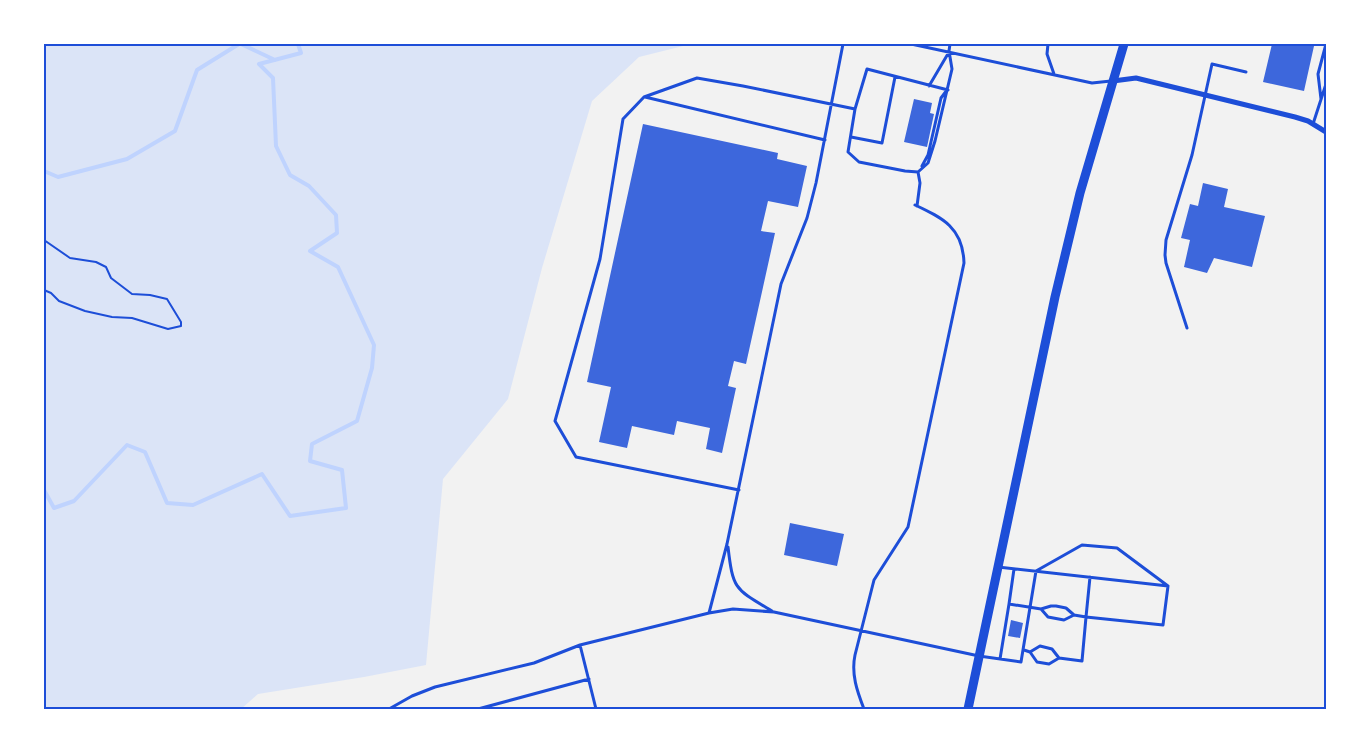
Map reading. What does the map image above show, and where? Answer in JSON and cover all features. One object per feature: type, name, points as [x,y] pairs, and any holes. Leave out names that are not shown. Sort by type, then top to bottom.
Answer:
[{"type":"main road","points":[[968,709],[1055,297],[1080,193],[1124,44]]},
{"type":"street","points":[[1113,81],[1136,78],[1295,117],[1313,124],[1326,132]]},
{"type":"lane","points":[[709,613],[739,490],[781,284],[807,218],[825,140],[843,44]]},
{"type":"lane","points":[[911,44],[1092,83],[1113,81]]},
{"type":"lane","points":[[948,90],[867,69],[855,109],[848,152],[859,162],[905,171],[918,172],[928,164],[948,90],[952,69],[949,52],[950,44]]},
{"type":"lane","points":[[1048,44],[1048,54],[1054,75]]},
{"type":"lane","points":[[1322,99],[1318,74],[1326,44]]},
{"type":"lane","points":[[929,86],[949,52]]},
{"type":"lane","points":[[1187,328],[1166,263],[1165,247],[1192,154],[1212,64],[1246,72]]},
{"type":"lane","points":[[851,137],[882,144],[895,77]]},
{"type":"lane","points":[[739,490],[576,457],[555,421],[600,259],[623,119],[644,97],[698,78],[855,109]]},
{"type":"lane","points":[[1313,124],[1326,84]]},
{"type":"lane","points":[[644,97],[825,140]]},
{"type":"lane","points":[[1322,99],[1326,100]]},
{"type":"lane","points":[[864,709],[855,685],[853,666],[874,580],[908,527],[964,263],[964,252],[952,228],[942,219],[916,205],[920,183],[918,172]]},
{"type":"lane","points":[[727,544],[732,576],[736,586],[746,595],[774,612]]},
{"type":"lane","points":[[1036,572],[1082,545],[1116,548],[1168,586]]},
{"type":"lane","points":[[998,567],[1168,586]]},
{"type":"lane","points":[[1000,659],[1014,569]]},
{"type":"lane","points":[[389,709],[412,696],[435,687],[534,663],[580,645],[709,613],[742,609],[774,612],[978,656],[1022,662],[1036,572]]},
{"type":"lane","points":[[1024,650],[1030,652],[1036,662],[1049,664],[1059,658],[1082,661],[1090,577]]},
{"type":"lane","points":[[1041,609],[1048,617],[1064,620],[1074,615],[1163,625],[1168,586]]},
{"type":"lane","points":[[1009,604],[1041,609],[1051,606],[1066,608],[1074,615]]},
{"type":"lane","points":[[580,645],[596,709]]},
{"type":"lane","points":[[1030,652],[1040,646],[1052,649],[1059,658]]},
{"type":"lane","points":[[478,709],[589,680]]},
{"type":"path","points":[[44,240],[70,258],[96,262],[106,267],[111,278],[132,294],[150,295],[166,299],[181,322],[181,326],[168,329],[132,318],[112,317],[85,311],[59,300],[44,290]]},
{"type":"shaded area","points":[[44,44],[691,44],[639,57],[592,101],[542,268],[508,399],[443,479],[426,665],[258,694],[241,709],[44,709]]},
{"type":"building","points":[[1272,44],[1304,44],[1314,46],[1304,91],[1263,82]]},
{"type":"building","points":[[914,99],[932,103],[930,113],[934,114],[927,147],[904,142]]},
{"type":"building","points":[[643,124],[778,153],[777,159],[807,166],[798,207],[768,201],[761,231],[775,233],[746,364],[734,361],[728,386],[736,388],[722,453],[706,449],[710,428],[677,421],[674,435],[632,426],[627,448],[599,442],[611,387],[587,382]]},
{"type":"building","points":[[1203,183],[1228,189],[1224,207],[1265,216],[1252,267],[1214,258],[1207,273],[1184,267],[1190,240],[1181,238],[1190,204],[1198,206]]},
{"type":"building","points":[[790,523],[844,534],[837,566],[784,555]]},
{"type":"building","points":[[1011,620],[1023,623],[1020,638],[1008,636]]},
{"type":"waterway","points":[[44,171],[58,177],[127,159],[175,131],[197,70],[239,44]]},
{"type":"waterway","points":[[241,44],[275,60]]},
{"type":"waterway","points":[[44,490],[54,508],[74,501],[127,445],[145,452],[167,503],[193,505],[262,474],[290,516],[346,508],[342,470],[310,461],[312,444],[357,421],[372,368],[374,345],[338,267],[310,251],[337,233],[336,215],[309,186],[290,175],[276,146],[273,78],[259,64],[301,53],[298,44]]}]
